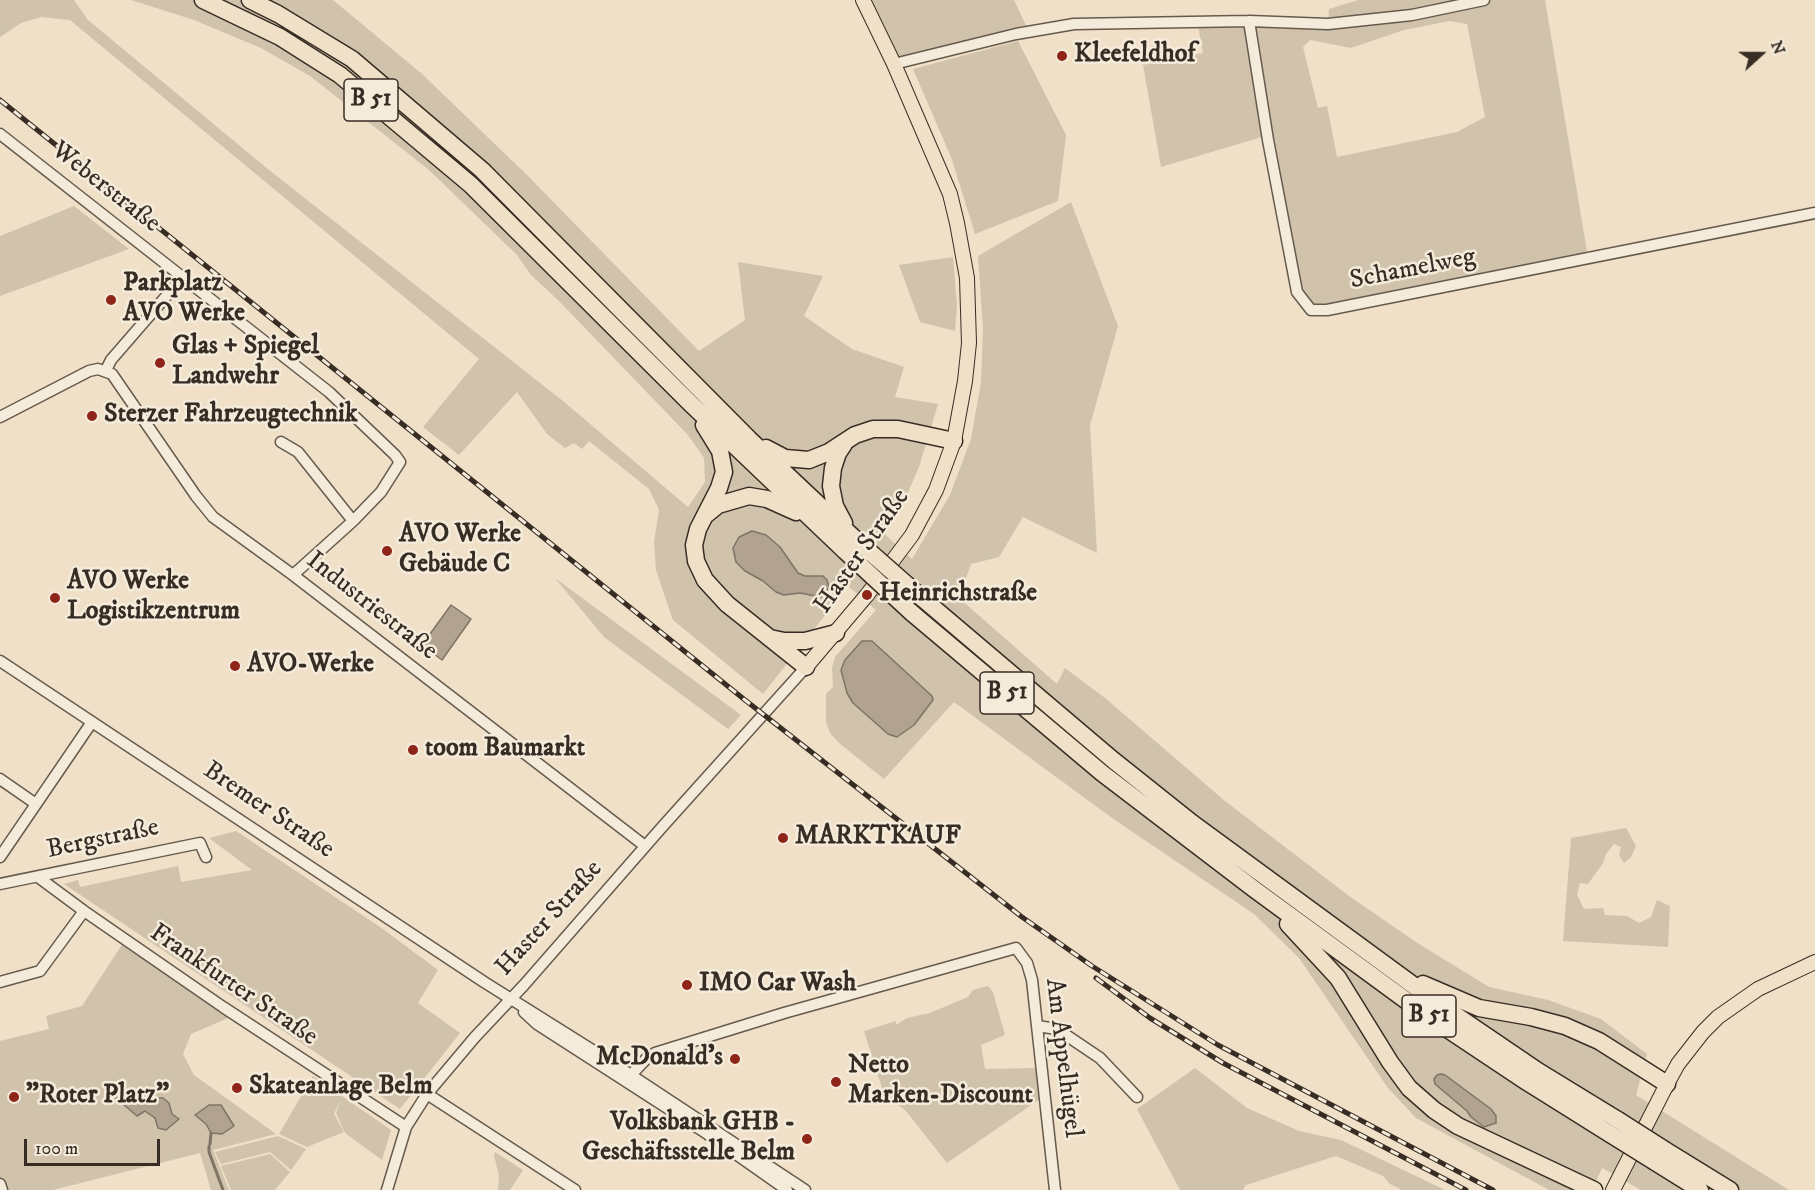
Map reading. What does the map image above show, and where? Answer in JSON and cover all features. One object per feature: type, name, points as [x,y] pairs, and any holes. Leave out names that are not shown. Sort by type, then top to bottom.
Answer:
[{"type":"highway","name":"B 51","points":[[203,0],[280,37],[340,75],[390,116],[471,185],[808,517],[922,598],[1113,760],[1192,823],[1432,999],[1538,1071],[1614,1127],[1660,1156],[1730,1190]]},
{"type":"highway","name":"B 51","points":[[250,0],[279,14],[352,59],[482,170],[750,439],[912,613],[1102,773],[1254,890],[1422,1012],[1527,1082],[1614,1127]]},
{"type":"highway","points":[[691,404],[720,451],[724,472],[719,488],[698,529],[694,544],[696,561],[705,580],[727,604],[806,667]]},
{"type":"highway","points":[[750,439],[777,454],[796,460],[809,460],[829,452],[855,435],[873,429],[898,429],[954,441]]},
{"type":"highway","points":[[847,441],[838,453],[831,486],[835,506],[850,545]]},
{"type":"highway","points":[[704,517],[718,505],[749,496],[767,499],[808,517]]},
{"type":"highway","points":[[769,638],[805,641],[836,633]]},
{"type":"highway","name":"B 51","points":[[1254,890],[1338,978],[1390,1062],[1409,1088],[1434,1110],[1458,1126],[1594,1190]]},
{"type":"highway","name":"B 51","points":[[1400,975],[1479,1008],[1531,1017],[1565,1026],[1599,1041],[1666,1083]]},
{"type":"highway","name":"B 51","points":[[1660,1156],[1700,1190]]},
{"type":"main road","name":"Haster Straße","points":[[806,667],[836,633],[912,535],[936,490],[954,441],[969,344],[967,278],[950,194],[894,63],[863,0]]},
{"type":"main road","points":[[1613,1190],[1666,1083],[1703,1032],[1718,1017],[1758,988],[1815,962]]},
{"type":"street","points":[[894,63],[1016,34],[1074,24],[1249,21],[1328,24],[1412,15],[1484,0]]},
{"type":"street","name":"Schamelweg","points":[[1249,21],[1268,140],[1297,292],[1311,310],[1327,310],[1815,213]]},
{"type":"street","name":"Weberstraße","points":[[0,134],[329,392],[395,455],[400,462],[381,492],[353,521]]},
{"type":"street","points":[[0,417],[89,371],[106,370],[111,360],[183,278]]},
{"type":"street","name":"Industriestraße","points":[[106,370],[120,383],[196,496],[213,517],[293,575],[645,846]]},
{"type":"street","points":[[281,442],[298,452],[353,521],[293,575]]},
{"type":"street","name":"Bremer Straße","points":[[0,661],[511,999],[805,1190]]},
{"type":"street","name":"Haster Straße","points":[[387,1190],[406,1127],[428,1094],[475,1037],[806,667]]},
{"type":"street","name":"Bergstraße","points":[[0,857],[92,722]]},
{"type":"street","points":[[0,779],[36,804]]},
{"type":"street","name":"Bergstraße","points":[[0,884],[200,843],[206,857]]},
{"type":"street","name":"Frankfurter Straße","points":[[38,877],[229,1011],[406,1127]]},
{"type":"street","points":[[0,982],[40,972],[84,911]]},
{"type":"street","name":"Am Appelhügel","points":[[631,1075],[647,1058],[656,1053],[784,1013],[1016,948],[1027,963],[1032,980],[1055,1190]]},
{"type":"street","name":"Bremer Straße","points":[[511,999],[537,1024],[721,1143],[787,1190]]},
{"type":"street","points":[[1037,1026],[1057,1029],[1100,1058],[1137,1096]]},
{"type":"street","points":[[428,1094],[575,1190]]},
{"type":"street","points":[[0,1184],[2,1190]]},
{"type":"shaded area","points":[[0,0],[74,0],[88,20],[269,170],[563,401],[688,507],[705,482],[704,458],[688,435],[531,275],[517,255],[429,170],[310,76],[261,48],[194,20],[131,0],[333,0],[422,74],[527,175],[699,351],[745,320],[738,262],[823,276],[804,316],[852,349],[904,367],[895,397],[938,404],[919,467],[906,497],[880,530],[912,559],[950,495],[971,439],[981,382],[983,328],[978,256],[1071,202],[1118,326],[1090,425],[1097,553],[1023,517],[999,557],[971,564],[959,598],[1057,684],[1065,668],[1105,698],[1225,801],[1349,896],[1419,944],[1489,987],[1548,1000],[1601,1019],[1647,1054],[1636,1095],[1789,1190],[1641,1190],[1602,1168],[1592,1190],[1549,1190],[1416,1118],[1388,1088],[1299,958],[1254,914],[1112,818],[954,702],[884,779],[839,743],[830,733],[826,722],[826,694],[833,687],[832,668],[835,657],[876,610],[848,586],[763,694],[673,620],[656,570],[654,542],[659,510],[649,489],[589,441],[582,449],[574,443],[565,448],[547,434],[517,392],[459,455],[423,427],[479,359],[70,20],[41,17],[21,23],[0,37]]},
{"type":"shaded area","points":[[855,0],[1014,0],[1029,32],[886,66]]},
{"type":"shaded area","points":[[1358,0],[1545,0],[1588,258],[1311,310],[1297,292],[1249,21],[1328,24],[1329,9]],"holes":[[[1450,21],[1467,24],[1485,117],[1457,132],[1337,157],[1327,106],[1318,108],[1303,47],[1310,40],[1351,48],[1404,30]]]},
{"type":"shaded area","points":[[1198,26],[1244,26],[1262,137],[1161,167],[1143,65],[1203,53]]},
{"type":"shaded area","points":[[1018,41],[1066,135],[1058,201],[975,234],[951,157],[913,69]]},
{"type":"shaded area","points":[[74,206],[129,249],[0,296],[0,236]]},
{"type":"shaded area","points":[[953,257],[957,306],[955,331],[920,322],[899,265]]},
{"type":"shaded area","points":[[752,531],[766,535],[780,547],[798,573],[805,576],[823,576],[829,587],[826,593],[821,597],[800,593],[784,595],[745,571],[736,562],[733,548],[739,537]]},
{"type":"shaded area","points":[[555,578],[741,715],[728,729],[604,637]]},
{"type":"shaded area","points":[[451,605],[471,619],[442,660],[422,645]]},
{"type":"shaded area","points":[[862,641],[872,641],[932,696],[933,700],[914,725],[897,737],[888,734],[853,703],[847,693],[841,670],[845,660]]},
{"type":"shaded area","points":[[1626,828],[1636,846],[1631,857],[1624,863],[1619,855],[1621,847],[1614,844],[1588,884],[1580,883],[1577,895],[1584,909],[1603,908],[1605,915],[1627,916],[1639,923],[1651,917],[1657,900],[1670,906],[1668,947],[1563,941],[1571,838]]},
{"type":"shaded area","points":[[236,831],[383,929],[438,970],[418,1003],[460,1033],[400,1109],[64,884],[78,880],[80,887],[178,866],[181,882],[252,870],[209,838]]},
{"type":"shaded area","points":[[125,940],[235,1015],[191,1034],[183,1054],[194,1075],[276,1134],[213,1150],[229,1190],[211,1190],[200,1153],[53,1190],[2,1190],[0,1184],[0,1041],[49,1029],[46,1016],[82,1006]]},
{"type":"shaded area","points":[[988,986],[993,992],[1005,1035],[981,1045],[985,1069],[1038,1068],[1040,1099],[947,1163],[906,1111],[892,1100],[880,1103],[875,1093],[882,1088],[864,1031],[896,1021],[896,1025],[907,1018],[930,1013],[968,997],[973,990]]},
{"type":"shaded area","points":[[1195,1068],[1247,1108],[1299,1131],[1341,1140],[1445,1190],[1402,1190],[1390,1184],[1383,1176],[1336,1156],[1246,1185],[1243,1190],[1180,1190],[1137,1109]]},
{"type":"shaded area","points":[[1441,1074],[1491,1109],[1496,1116],[1496,1123],[1484,1127],[1471,1117],[1435,1084],[1434,1079]]},
{"type":"shaded area","points":[[313,1076],[391,1130],[382,1160],[345,1133],[336,1113],[342,1097],[334,1114],[344,1132],[307,1147],[279,1134]]},
{"type":"shaded area","points":[[121,1091],[131,1100],[148,1101],[163,1098],[169,1103],[172,1114],[179,1119],[166,1130],[158,1128],[155,1118],[145,1111],[137,1116],[116,1098]]},
{"type":"shaded area","points":[[209,1105],[221,1105],[234,1126],[222,1134],[211,1133],[206,1124],[195,1115]]},
{"type":"shaded area","points":[[278,1136],[306,1149],[291,1170],[270,1152],[221,1164],[215,1152]]},
{"type":"shaded area","points":[[495,1152],[523,1170],[510,1190],[498,1190],[499,1176]]},
{"type":"shaded area","points":[[270,1154],[290,1172],[275,1190],[231,1190],[221,1166]]},
{"type":"waterway","points":[[210,1144],[211,1133]]},
{"type":"waterway","points":[[209,1146],[209,1152],[223,1190]]},
{"type":"railway","points":[[0,100],[745,700],[1022,917],[1092,966],[1218,1045],[1493,1190]]},
{"type":"railway","points":[[1096,978],[1150,1018],[1223,1063],[1466,1190]]},
{"type":"place","name":"Kleefeldhof","points":[[1062,56]]},
{"type":"place","name":"Parkplatz AVO Werke","points":[[111,300]]},
{"type":"place","name":"Glas + Spiegel Landwehr","points":[[160,363]]},
{"type":"place","name":"Sterzer Fahrzeugtechnik","points":[[92,416]]},
{"type":"place","name":"AVO Werke Gebäude C","points":[[387,551]]},
{"type":"place","name":"Heinrichstraße","points":[[867,595]]},
{"type":"place","name":"AVO Werke Logistikzentrum","points":[[55,598]]},
{"type":"place","name":"AVO-Werke","points":[[235,666]]},
{"type":"place","name":"toom Baumarkt","points":[[413,750]]},
{"type":"place","name":"MARKTKAUF","points":[[783,838]]},
{"type":"place","name":"IMO Car Wash","points":[[687,985]]},
{"type":"place","name":"McDonald's","points":[[735,1059]]},
{"type":"place","name":"Netto Marken-Discount","points":[[836,1082]]},
{"type":"place","name":"Skateanlage Belm","points":[[237,1088]]},
{"type":"place","name":"\"Roter Platz\"","points":[[14,1097]]},
{"type":"place","name":"Volksbank GHB - Geschäftsstelle Belm","points":[[807,1139]]}]
